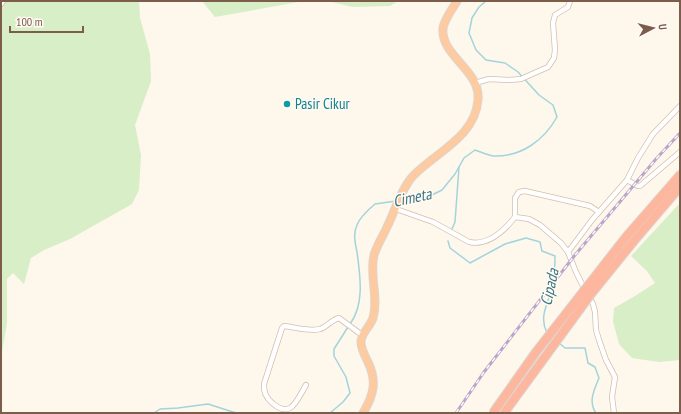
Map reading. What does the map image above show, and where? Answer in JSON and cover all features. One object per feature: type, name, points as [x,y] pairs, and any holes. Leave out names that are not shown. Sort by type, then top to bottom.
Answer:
[{"type":"highway","points":[[363,413],[372,395],[373,380],[371,369],[362,350],[359,333],[370,325],[373,318],[375,306],[372,280],[374,254],[404,189],[412,177],[461,136],[472,120],[478,100],[476,83],[449,48],[444,38],[443,29],[446,18],[456,1]]},
{"type":"highway","points":[[493,413],[536,352],[680,175]]},
{"type":"highway","points":[[504,413],[629,239],[680,187]]},
{"type":"street","points":[[476,83],[490,79],[521,79],[548,67],[554,58],[555,50],[553,23],[555,15],[568,7],[570,1]]},
{"type":"street","points":[[568,252],[599,212],[627,180],[638,158],[653,134],[680,106]]},
{"type":"street","points":[[627,180],[640,186],[680,152]]},
{"type":"street","points":[[397,206],[433,222],[468,242],[481,242],[496,235],[506,227],[515,217],[516,196],[519,192],[525,191],[590,206],[599,212]]},
{"type":"street","points":[[515,217],[529,219],[540,225],[568,252],[576,272],[593,304],[599,340],[606,360],[615,377],[612,397],[614,413]]},
{"type":"street","points":[[306,385],[293,406],[287,409],[280,408],[267,397],[264,392],[264,384],[280,331],[284,326],[318,330],[327,326],[334,319],[339,318],[359,333]]},
{"type":"green space","points":[[1,1],[139,1],[140,18],[150,54],[151,81],[135,125],[141,155],[139,190],[132,204],[70,239],[44,250],[31,258],[24,284],[13,273],[7,279],[7,323],[1,358]]},
{"type":"green space","points":[[202,1],[304,1],[215,17]]},
{"type":"green space","points":[[327,1],[398,1],[390,6],[353,7]]},
{"type":"green space","points":[[680,203],[680,360],[659,362],[632,358],[619,344],[613,321],[614,308],[655,283],[647,271],[631,256]]},
{"type":"waterway","name":"Cimeta","points":[[402,200],[428,197],[442,190],[455,174],[464,158],[475,150],[493,156],[504,156],[513,154],[531,146],[546,133],[557,117],[553,105],[539,95],[518,72],[505,63],[486,60],[476,50],[469,33],[472,18],[479,7],[486,1]]},
{"type":"waterway","name":"Cipada","points":[[452,229],[455,222],[459,167]]},
{"type":"waterway","name":"Cimeta","points":[[350,324],[355,316],[360,298],[359,270],[355,238],[355,231],[358,222],[362,216],[375,204],[396,201]]},
{"type":"waterway","name":"Cipada","points":[[448,241],[450,248],[470,263],[505,244],[526,238],[540,242],[542,251],[555,256],[553,282],[544,312],[544,322],[547,333]]},
{"type":"waterway","name":"Cimeta","points":[[330,413],[343,402],[350,393],[346,377],[334,356],[334,349],[348,327]]},
{"type":"waterway","name":"Cipada","points":[[559,343],[565,348],[585,348],[588,363],[595,367],[599,378],[592,400],[592,405],[596,413]]},
{"type":"waterway","name":"Cimeta","points":[[154,413],[160,409],[208,404],[236,413]]},
{"type":"railway","points":[[456,413],[484,372],[575,255],[656,159],[680,133]]},
{"type":"place","name":"Pasir Cikur","points":[[287,104]]}]
